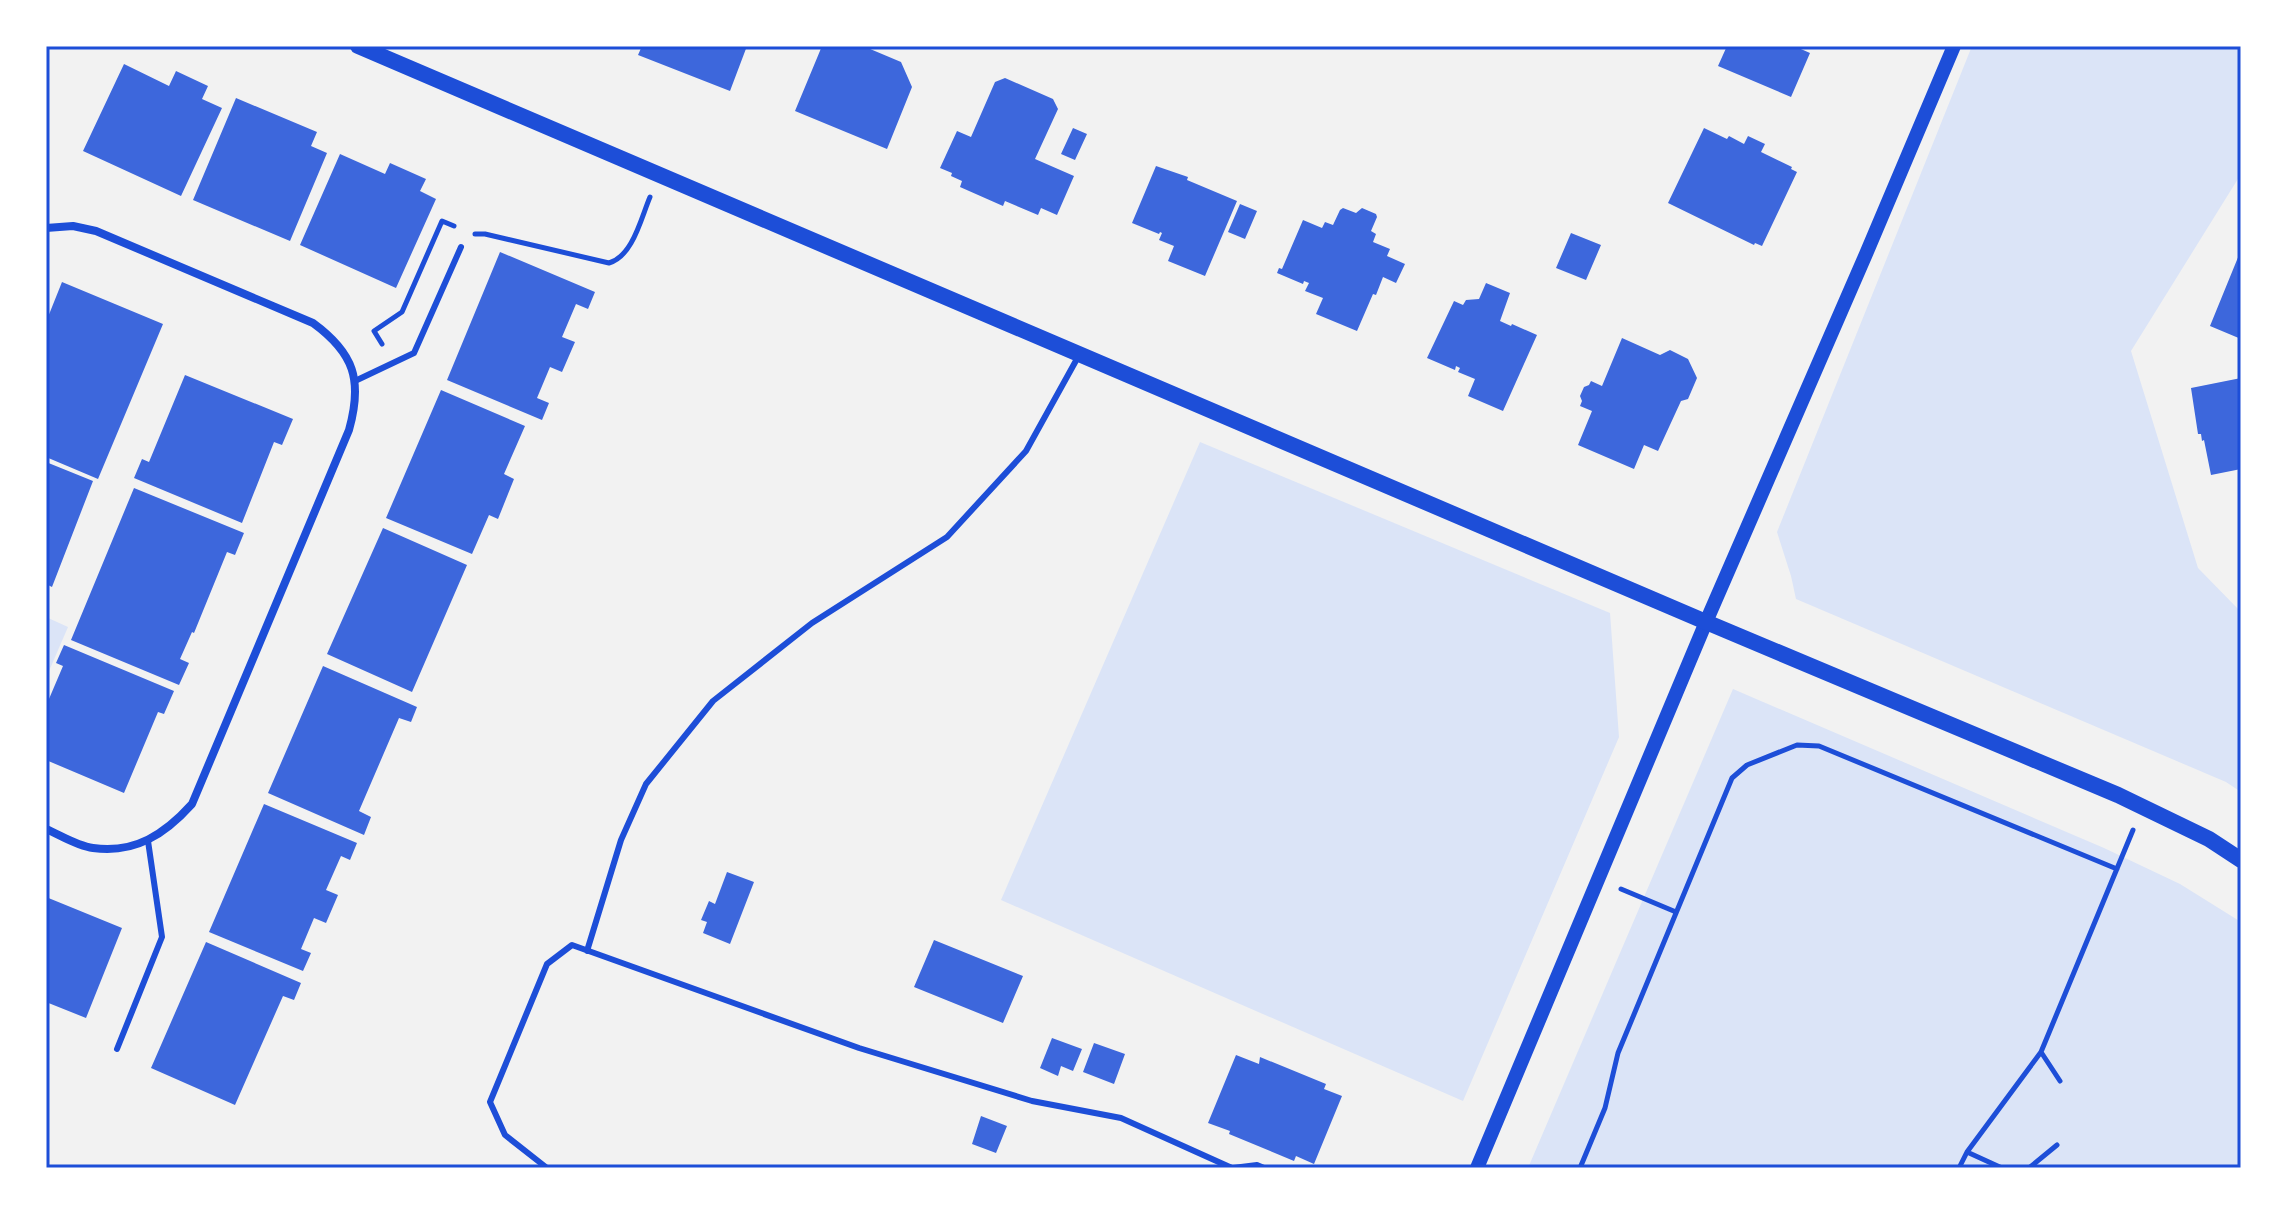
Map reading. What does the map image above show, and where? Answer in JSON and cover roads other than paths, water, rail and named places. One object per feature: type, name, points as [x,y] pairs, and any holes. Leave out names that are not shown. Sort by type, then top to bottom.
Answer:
[{"type":"main road","points":[[358,46],[2118,795],[2209,839],[2241,860]]},
{"type":"street","points":[[1477,1168],[1706,622],[1954,46]]},
{"type":"street","points":[[46,228],[73,226],[96,231],[313,323],[333,338],[347,358],[355,381],[356,406],[349,430],[192,804],[173,825],[148,841],[120,849],[91,848],[46,829]]},
{"type":"lane","points":[[355,381],[414,353],[461,247]]},
{"type":"lane","points":[[587,951],[621,840],[646,784],[713,701],[812,623],[947,537],[1026,451],[1080,354]]},
{"type":"lane","points":[[117,1049],[162,937],[148,841]]},
{"type":"lane","points":[[547,1168],[505,1135],[490,1102],[547,964],[572,945],[859,1048],[1032,1101],[1121,1118],[1233,1168],[1257,1165],[1264,1168]]}]
